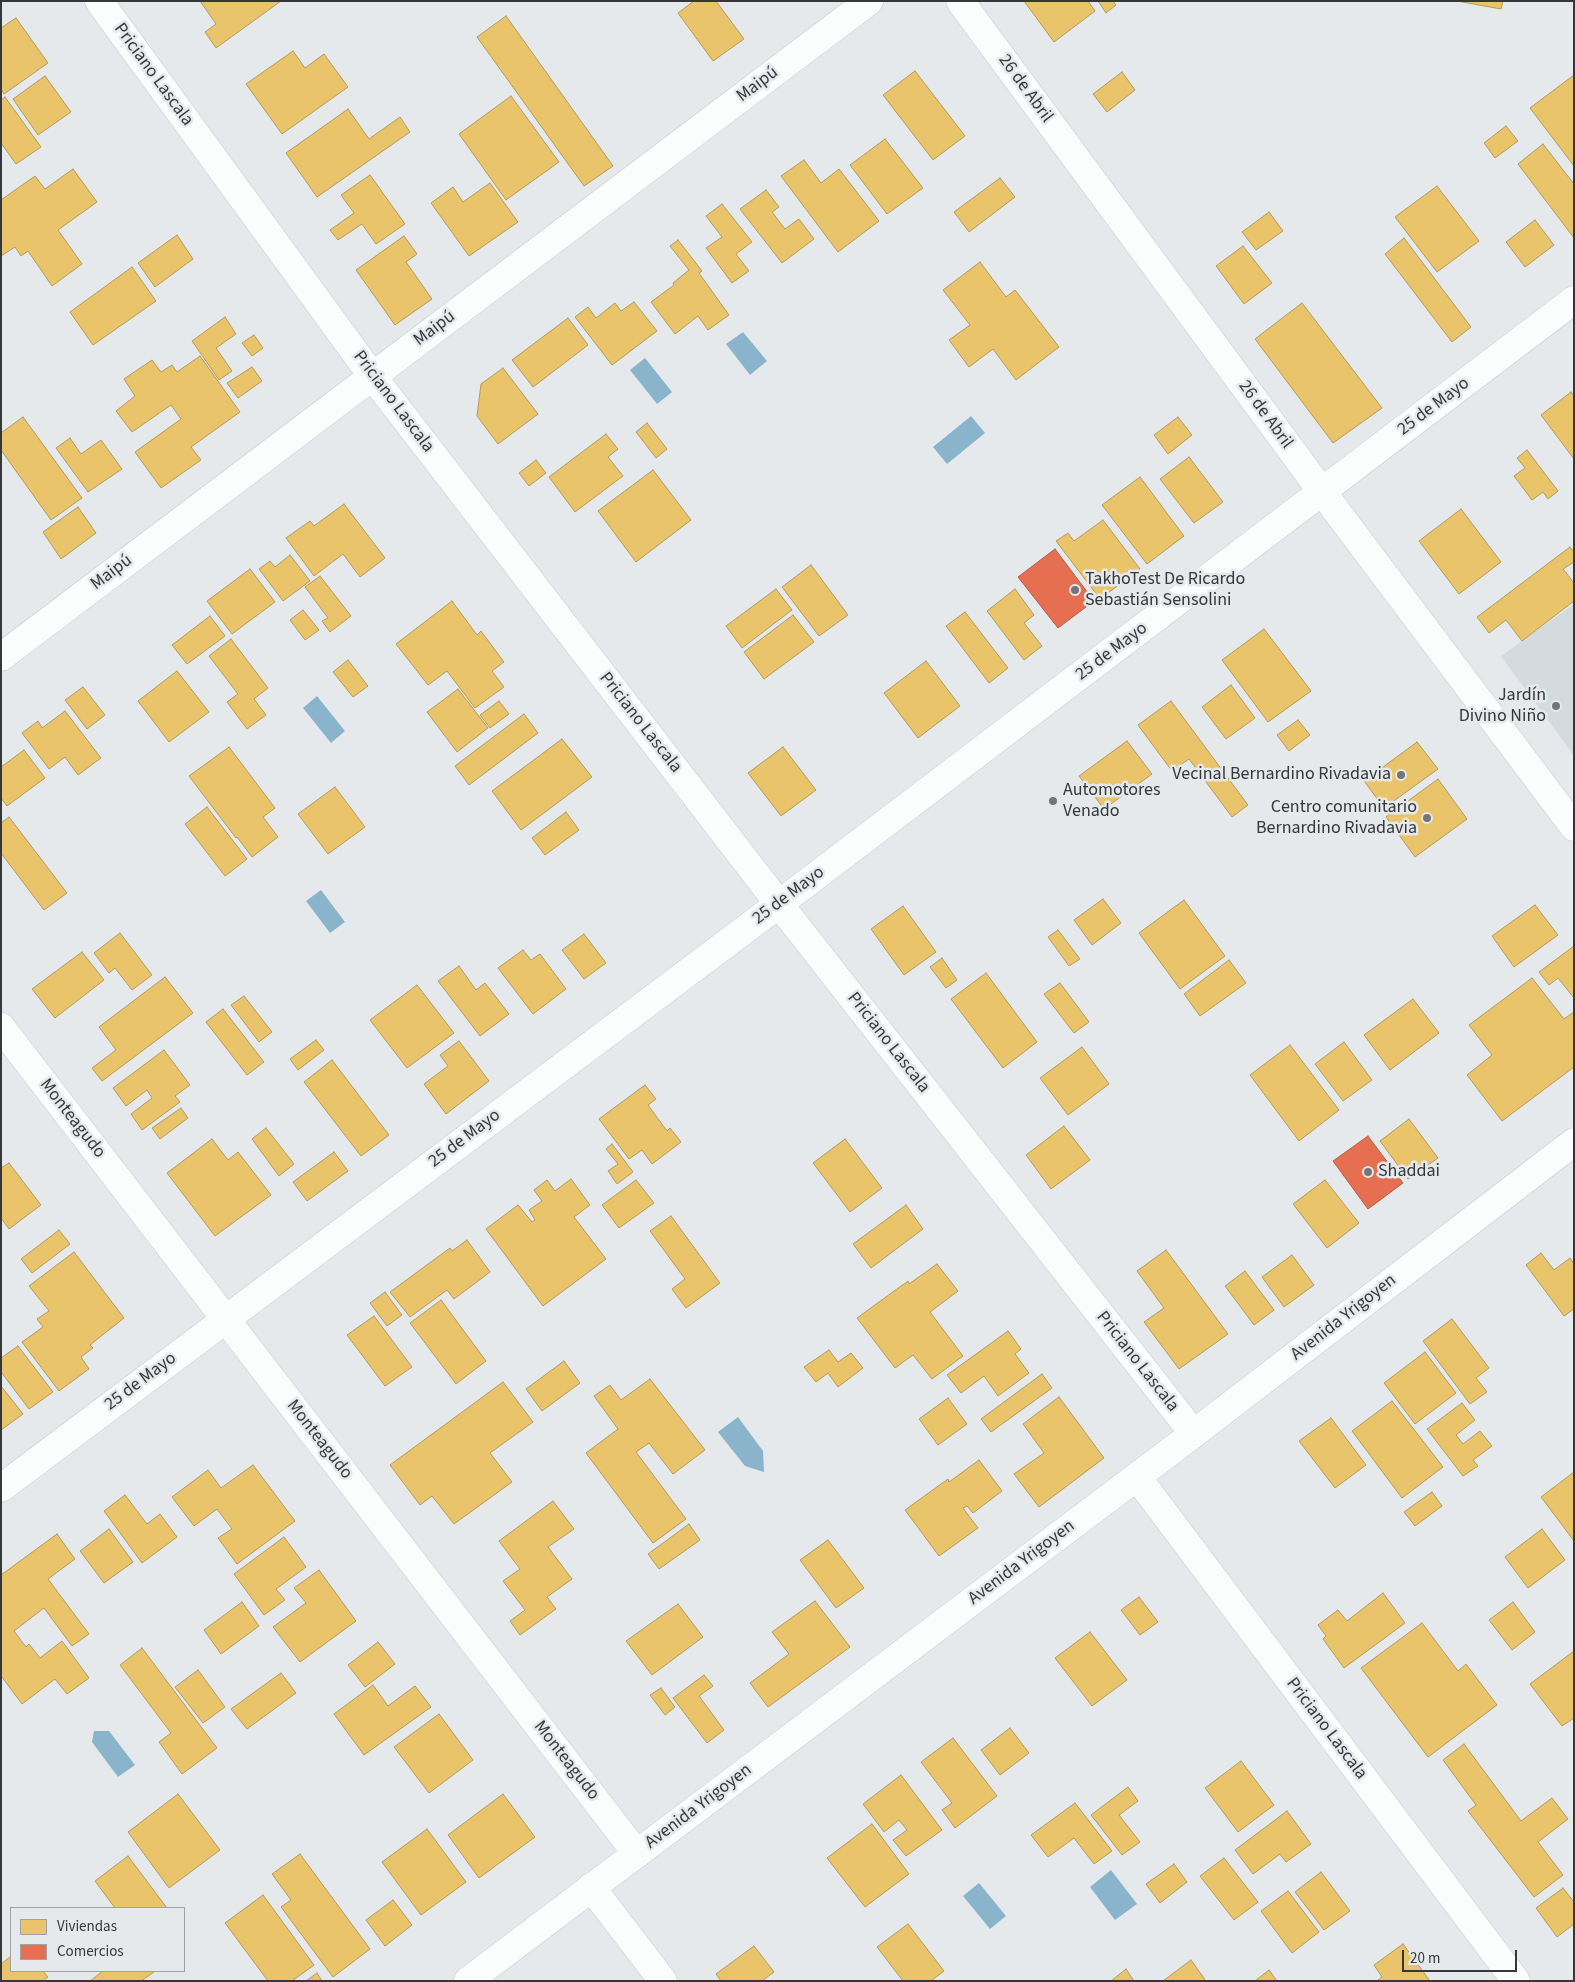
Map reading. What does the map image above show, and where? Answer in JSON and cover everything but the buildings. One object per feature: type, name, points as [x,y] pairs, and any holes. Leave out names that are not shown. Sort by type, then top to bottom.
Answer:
[{"type":"street","name":"Priciano Lascala","points":[[99,1],[373,377],[780,904],[1194,1434]]},
{"type":"street","name":"Maipú","points":[[1,657],[869,1]]},
{"type":"street","name":"26 de Abril","points":[[960,1],[1322,493],[1574,827]]},
{"type":"street","name":"25 de Mayo","points":[[1,1488],[225,1318],[780,904],[1574,300]]},
{"type":"street","name":"Monteagudo","points":[[1,1027],[637,1854]]},
{"type":"street","name":"Avenida Yrigoyen","points":[[468,1981],[1194,1434],[1574,1142]]},
{"type":"street","name":"Priciano Lascala","points":[[1137,1477],[1516,1981]]},
{"type":"street","points":[[591,1888],[663,1981]]},
{"type":"shaded area","name":"Jardín Divino Niño","points":[[1574,604],[1574,756],[1501,656]]},
{"type":"water","points":[[743,332],[767,361],[750,375],[726,344]]},
{"type":"water","points":[[645,358],[672,392],[657,404],[630,370]]},
{"type":"water","points":[[971,416],[985,433],[947,464],[933,447]]},
{"type":"water","points":[[317,696],[345,731],[331,743],[303,708]]},
{"type":"water","points":[[321,890],[345,922],[330,933],[306,901]]},
{"type":"water","points":[[738,1417],[763,1451],[764,1472],[745,1466],[718,1432]]},
{"type":"water","points":[[94,1731],[109,1731],[135,1765],[118,1777],[92,1742]]},
{"type":"water","points":[[1111,1870],[1137,1904],[1115,1920],[1090,1887]]},
{"type":"water","points":[[979,1883],[1006,1916],[990,1929],[963,1896]]},
{"type":"place","name":"TakhoTest De Ricardo Sebastián Sensolini","points":[[1075,590]]},
{"type":"place","name":"Jardín Divino Niño","points":[[1556,706]]},
{"type":"place","name":"Vecinal Bernardino Rivadavia","points":[[1401,775]]},
{"type":"place","name":"Automotores Venado","points":[[1053,801]]},
{"type":"place","name":"Centro comunitario Bernardino Rivadavia","points":[[1427,818]]},
{"type":"place","name":"Shaddai","points":[[1368,1172]]}]
